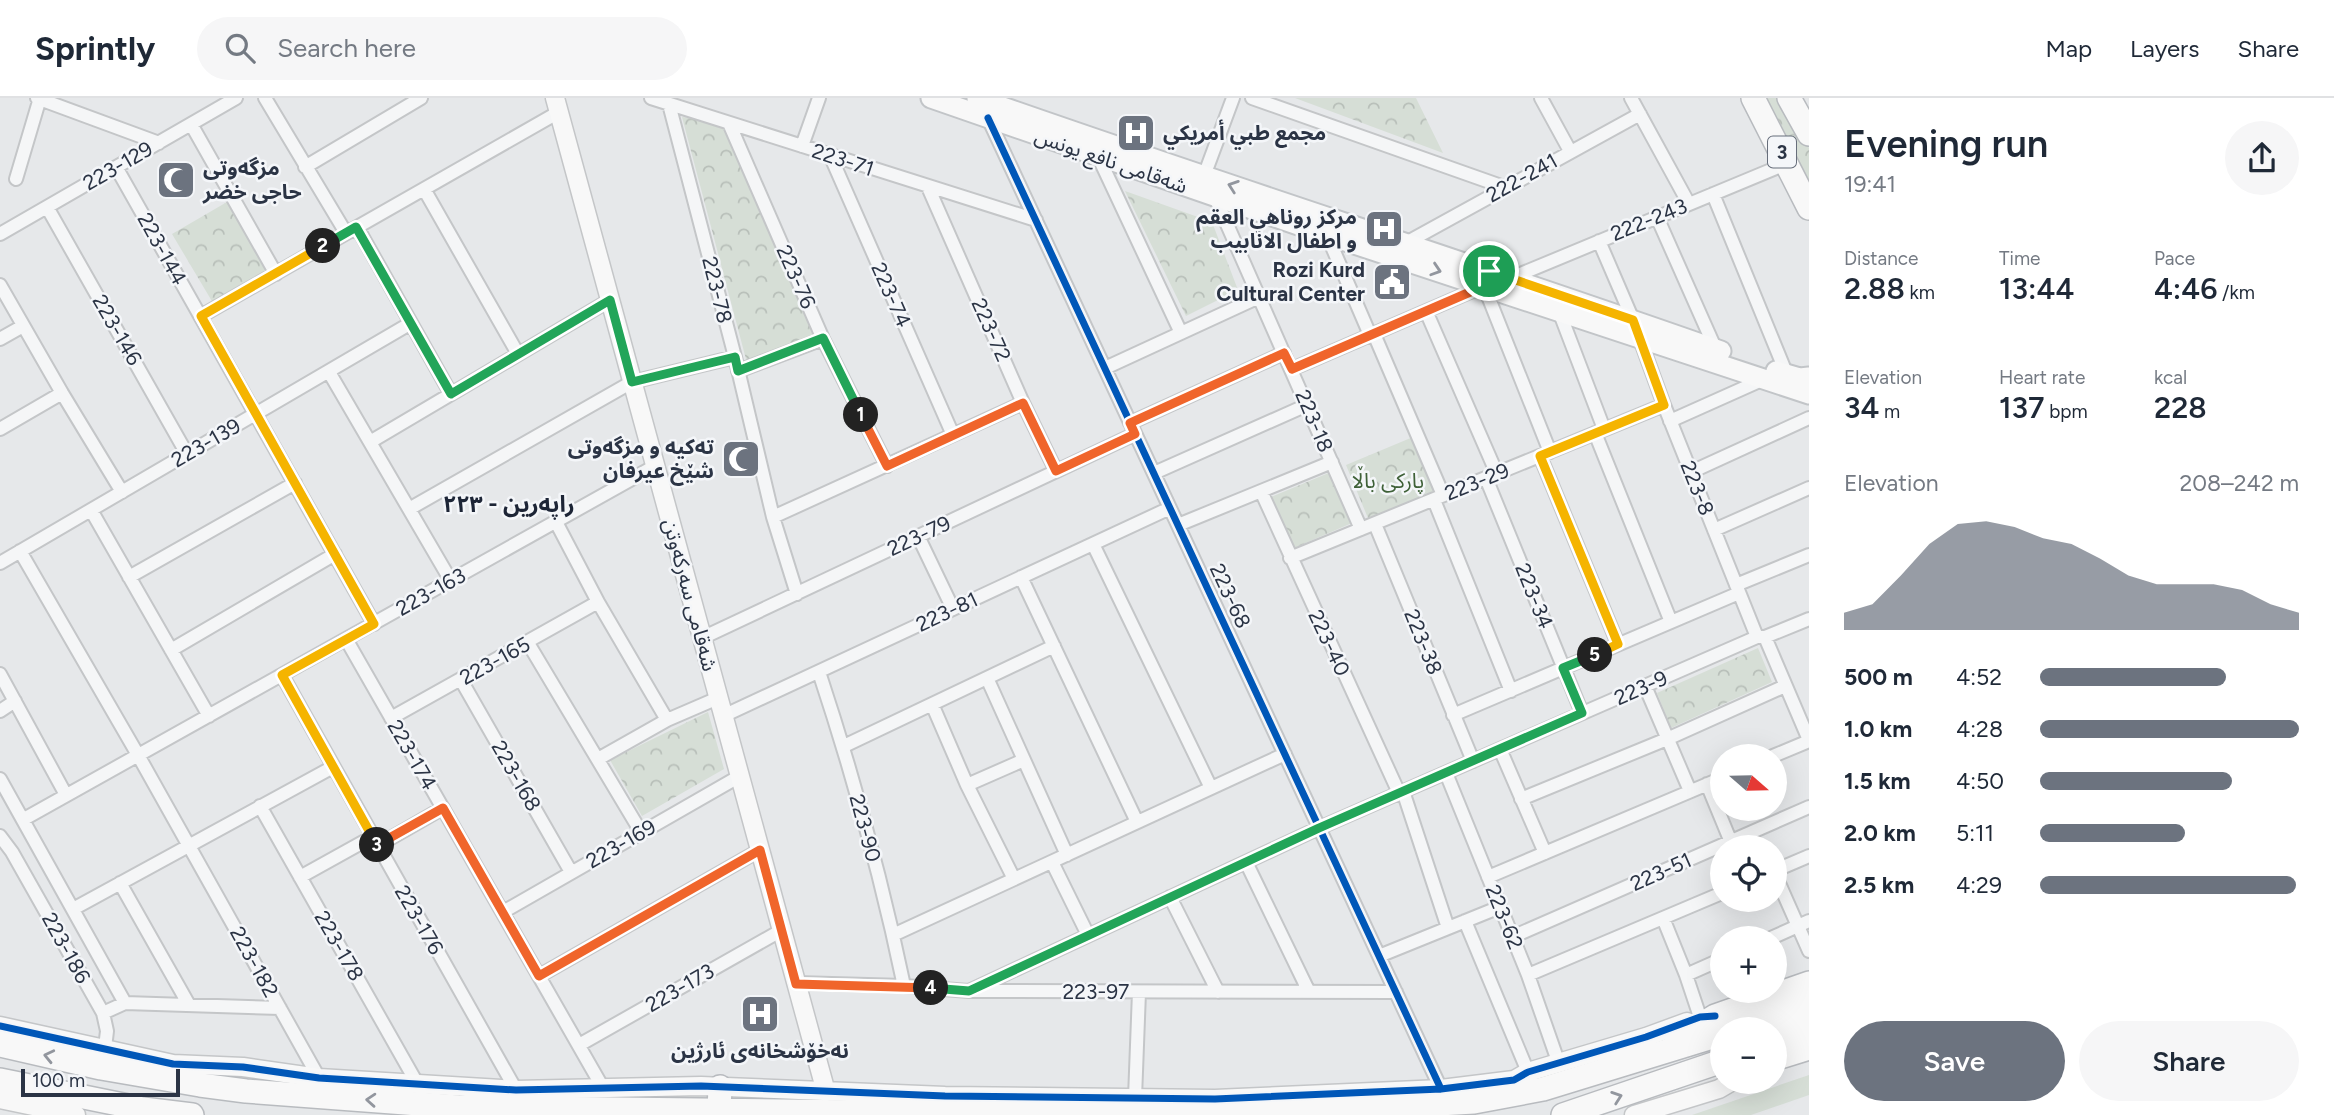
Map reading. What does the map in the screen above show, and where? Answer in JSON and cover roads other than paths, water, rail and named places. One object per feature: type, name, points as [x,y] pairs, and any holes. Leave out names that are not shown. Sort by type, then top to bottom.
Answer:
[{"type":"highway","name":"3","points":[[1754,98],[1809,208]]},
{"type":"highway","name":"3","points":[[1790,98],[1809,134]]},
{"type":"highway","points":[[1724,1017],[1809,983]]},
{"type":"highway","points":[[1772,1017],[1809,1005]]},
{"type":"highway","points":[[0,1045],[103,1059],[246,1091],[459,1096],[719,1111],[975,1105],[1168,1114],[1334,1110],[1483,1101],[1519,1095],[1592,1065],[1710,1022]]},
{"type":"highway","points":[[1787,1036],[1809,1028]]},
{"type":"highway","points":[[1787,1055],[1809,1048]]},
{"type":"highway","points":[[1563,1115],[1710,1065]]},
{"type":"highway","points":[[1672,1079],[1710,1074]]},
{"type":"highway","points":[[0,1080],[93,1107],[192,1115]]},
{"type":"highway","points":[[719,1111],[720,1087]]},
{"type":"highway","points":[[1309,1115],[1334,1110]]},
{"type":"main road","name":"شەقامی نافع یونس","points":[[931,98],[984,104],[1065,136],[1204,176],[1405,244],[1559,311],[1716,349],[1800,378],[1809,377]]},
{"type":"main road","name":"شەقامی نافع یونس","points":[[1065,136],[1098,156],[1327,235],[1486,278],[1511,278],[1764,379],[1809,394]]},
{"type":"street","points":[[16,178],[39,98],[159,143]]},
{"type":"street","name":"223-129","points":[[0,234],[236,98]]},
{"type":"street","points":[[265,98],[305,167],[351,230],[411,323],[451,394]]},
{"type":"street","points":[[305,167],[421,98]]},
{"type":"street","name":"223-71","points":[[651,98],[1036,220]]},
{"type":"street","points":[[802,146],[819,98]]},
{"type":"street","points":[[1204,176],[1233,98]]},
{"type":"street","points":[[1252,98],[1504,187]]},
{"type":"street","points":[[1274,105],[1287,98]]},
{"type":"street","points":[[1541,98],[1570,151]]},
{"type":"street","points":[[1631,98],[1689,204]]},
{"type":"street","name":"223-78","points":[[669,104],[735,357],[773,517],[797,594]]},
{"type":"street","name":"223-68","points":[[984,104],[1104,368],[1441,1089]]},
{"type":"street","points":[[201,316],[424,188],[557,105]]},
{"type":"street","name":"شەقامی سەرکەوتن","points":[[557,105],[826,1092]]},
{"type":"street","name":"222-241","points":[[1405,244],[1640,114]]},
{"type":"street","name":"223-76","points":[[729,123],[823,338],[887,466]]},
{"type":"street","points":[[191,124],[276,274]]},
{"type":"street","name":"223-74","points":[[830,155],[953,435]]},
{"type":"street","points":[[1098,156],[1181,333]]},
{"type":"street","name":"222-243","points":[[1511,278],[1788,163]]},
{"type":"street","name":"223-144","points":[[116,167],[374,624]]},
{"type":"street","name":"223-72","points":[[928,187],[1023,403],[1056,471]]},
{"type":"street","points":[[424,188],[518,354]]},
{"type":"street","points":[[1713,194],[1787,374]]},
{"type":"street","name":"223-18","points":[[1215,197],[1362,529]]},
{"type":"street","name":"223-146","points":[[47,207],[187,454]]},
{"type":"street","points":[[1657,217],[1716,349]]},
{"type":"street","points":[[1327,235],[1372,334],[1511,691]]},
{"type":"street","name":"223-8","points":[[1599,241],[1637,329],[1670,421],[1737,589],[1809,740]]},
{"type":"street","points":[[1292,369],[1426,311],[1486,278],[1545,454],[1618,644]]},
{"type":"street","points":[[0,285],[122,492]]},
{"type":"street","points":[[1104,368],[1259,297]]},
{"type":"street","points":[[370,442],[610,300]]},
{"type":"street","name":"223-34","points":[[1426,311],[1582,713]]},
{"type":"street","points":[[1559,311],[1671,622]]},
{"type":"street","name":"223-139","points":[[0,563],[411,323]]},
{"type":"street","points":[[0,339],[23,326]]},
{"type":"street","points":[[738,371],[823,338]]},
{"type":"street","name":"223-79","points":[[702,638],[1056,471],[1132,428],[1284,353]]},
{"type":"street","points":[[409,509],[632,382],[735,357]]},
{"type":"street","points":[[329,372],[451,581]]},
{"type":"street","points":[[1670,421],[1764,379]]},
{"type":"street","points":[[0,429],[62,393]]},
{"type":"street","points":[[773,517],[1023,403]]},
{"type":"street","points":[[1154,473],[1307,405]]},
{"type":"street","name":"223-29","points":[[1290,558],[1664,405]]},
{"type":"street","points":[[1690,472],[1809,418]]},
{"type":"street","points":[[1178,525],[1332,462]]},
{"type":"street","name":"223-163","points":[[24,819],[655,467]]},
{"type":"street","points":[[129,578],[295,483]]},
{"type":"street","points":[[1714,530],[1809,488]]},
{"type":"street","name":"223-40","points":[[1261,491],[1401,792],[1448,928]]},
{"type":"street","name":"223-81","points":[[723,716],[1170,508]]},
{"type":"street","points":[[90,510],[209,716]]},
{"type":"street","points":[[556,522],[598,602],[667,720]]},
{"type":"street","name":"223-38","points":[[1375,524],[1472,761]]},
{"type":"street","points":[[918,537],[953,609]]},
{"type":"street","points":[[1093,544],[1211,788]]},
{"type":"street","name":"223-182","points":[[20,551],[189,845],[318,1078]]},
{"type":"street","points":[[171,650],[335,554]]},
{"type":"street","points":[[1453,715],[1671,622],[1809,555]]},
{"type":"street","points":[[1021,578],[1137,822]]},
{"type":"street","name":"223-165","points":[[391,718],[598,602]]},
{"type":"street","name":"223-9","points":[[969,991],[1319,828],[1645,686],[1809,619]]},
{"type":"street","name":"223-174","points":[[346,639],[603,1088]]},
{"type":"street","points":[[528,643],[641,832]]},
{"type":"street","points":[[844,746],[1054,646]]},
{"type":"street","name":"223-90","points":[[819,672],[844,746],[904,986]]},
{"type":"street","points":[[0,674],[66,795]]},
{"type":"street","name":"223-176","points":[[282,675],[516,1090]]},
{"type":"street","points":[[987,678],[1067,855]]},
{"type":"street","name":"223-168","points":[[461,680],[571,872]]},
{"type":"street","points":[[1521,799],[1667,739],[1785,685]]},
{"type":"street","points":[[1645,686],[1690,792]]},
{"type":"street","points":[[598,759],[667,720],[719,698]]},
{"type":"street","points":[[0,711],[15,701]]},
{"type":"street","points":[[932,704],[967,785],[1014,879]]},
{"type":"street","points":[[1787,750],[1809,740]]},
{"type":"street","points":[[1500,749],[1545,853]]},
{"type":"street","points":[[893,935],[1285,754]]},
{"type":"street","points":[[967,785],[1024,761]]},
{"type":"street","points":[[73,909],[333,767]]},
{"type":"street","name":"223-62","points":[[1446,772],[1528,975],[1559,1064]]},
{"type":"street","name":"223-169","points":[[503,912],[740,776]]},
{"type":"street","points":[[0,779],[125,1003]]},
{"type":"street","points":[[1488,877],[1710,783]]},
{"type":"street","points":[[1707,784],[1728,835]]},
{"type":"street","name":"223-178","points":[[260,807],[418,1085]]},
{"type":"street","name":"223-51","points":[[1751,835],[1809,807]]},
{"type":"street","points":[[300,877],[443,808]]},
{"type":"street","name":"223-186","points":[[0,836],[12,852],[103,1013],[107,1031],[103,1059]]},
{"type":"street","points":[[539,976],[760,850]]},
{"type":"street","name":"223-51","points":[[1512,937],[1710,853]]},
{"type":"street","points":[[1787,865],[1809,856]]},
{"type":"street","points":[[1052,862],[1088,934]]},
{"type":"street","points":[[1246,862],[1309,992]]},
{"type":"street","points":[[120,883],[189,1005]]},
{"type":"street","points":[[1787,894],[1804,924],[1809,951]]},
{"type":"street","points":[[1170,897],[1218,992]]},
{"type":"street","points":[[1528,975],[1710,898]]},
{"type":"street","points":[[1379,956],[1500,908]]},
{"type":"street","points":[[1663,918],[1686,975],[1710,1018]]},
{"type":"street","points":[[1465,921],[1528,1072]]},
{"type":"street","points":[[1787,931],[1804,924]]},
{"type":"street","name":"223-173","points":[[579,1045],[782,930]]},
{"type":"street","points":[[1686,975],[1710,964]]},
{"type":"street","name":"223-97","points":[[796,984],[904,986],[969,991],[1396,992]]},
{"type":"street","points":[[1135,1098],[1139,992]]},
{"type":"street","points":[[103,1013],[125,1003],[280,1008]]},
{"type":"street","points":[[0,1026],[103,1059],[243,1067],[318,1078],[418,1085],[459,1096],[516,1090],[720,1087],[826,1092],[975,1105],[1135,1098],[1283,1097],[1441,1089],[1514,1080],[1528,1072],[1559,1064],[1592,1065]]},
{"type":"street","points":[[1634,1115],[1710,1091]]},
{"type":"street","points":[[0,1098],[76,1115]]},
{"type":"place","name":"مجمع طبي أمریکي","points":[[1136,133]]},
{"type":"place","name":"مزگه‌وتی حاجی خضر","points":[[176,180]]},
{"type":"place","name":"مركز روناهي العقم و اطفال الانابيب","points":[[1384,229]]},
{"type":"place","name":"Rozi Kurd Cultural Center","points":[[1392,282]]},
{"type":"place","name":"تەکیە و مزگەوتی شێخ عیرفان","points":[[741,459]]},
{"type":"place","name":"نەخۆشخانەی ئارژین","points":[[760,1014]]},
{"type":"district","name":"راپەرین - ٢٢٣","points":[[509,504]]},
{"type":"park label","name":"پارکی باڵا","points":[[1388,481]]}]
